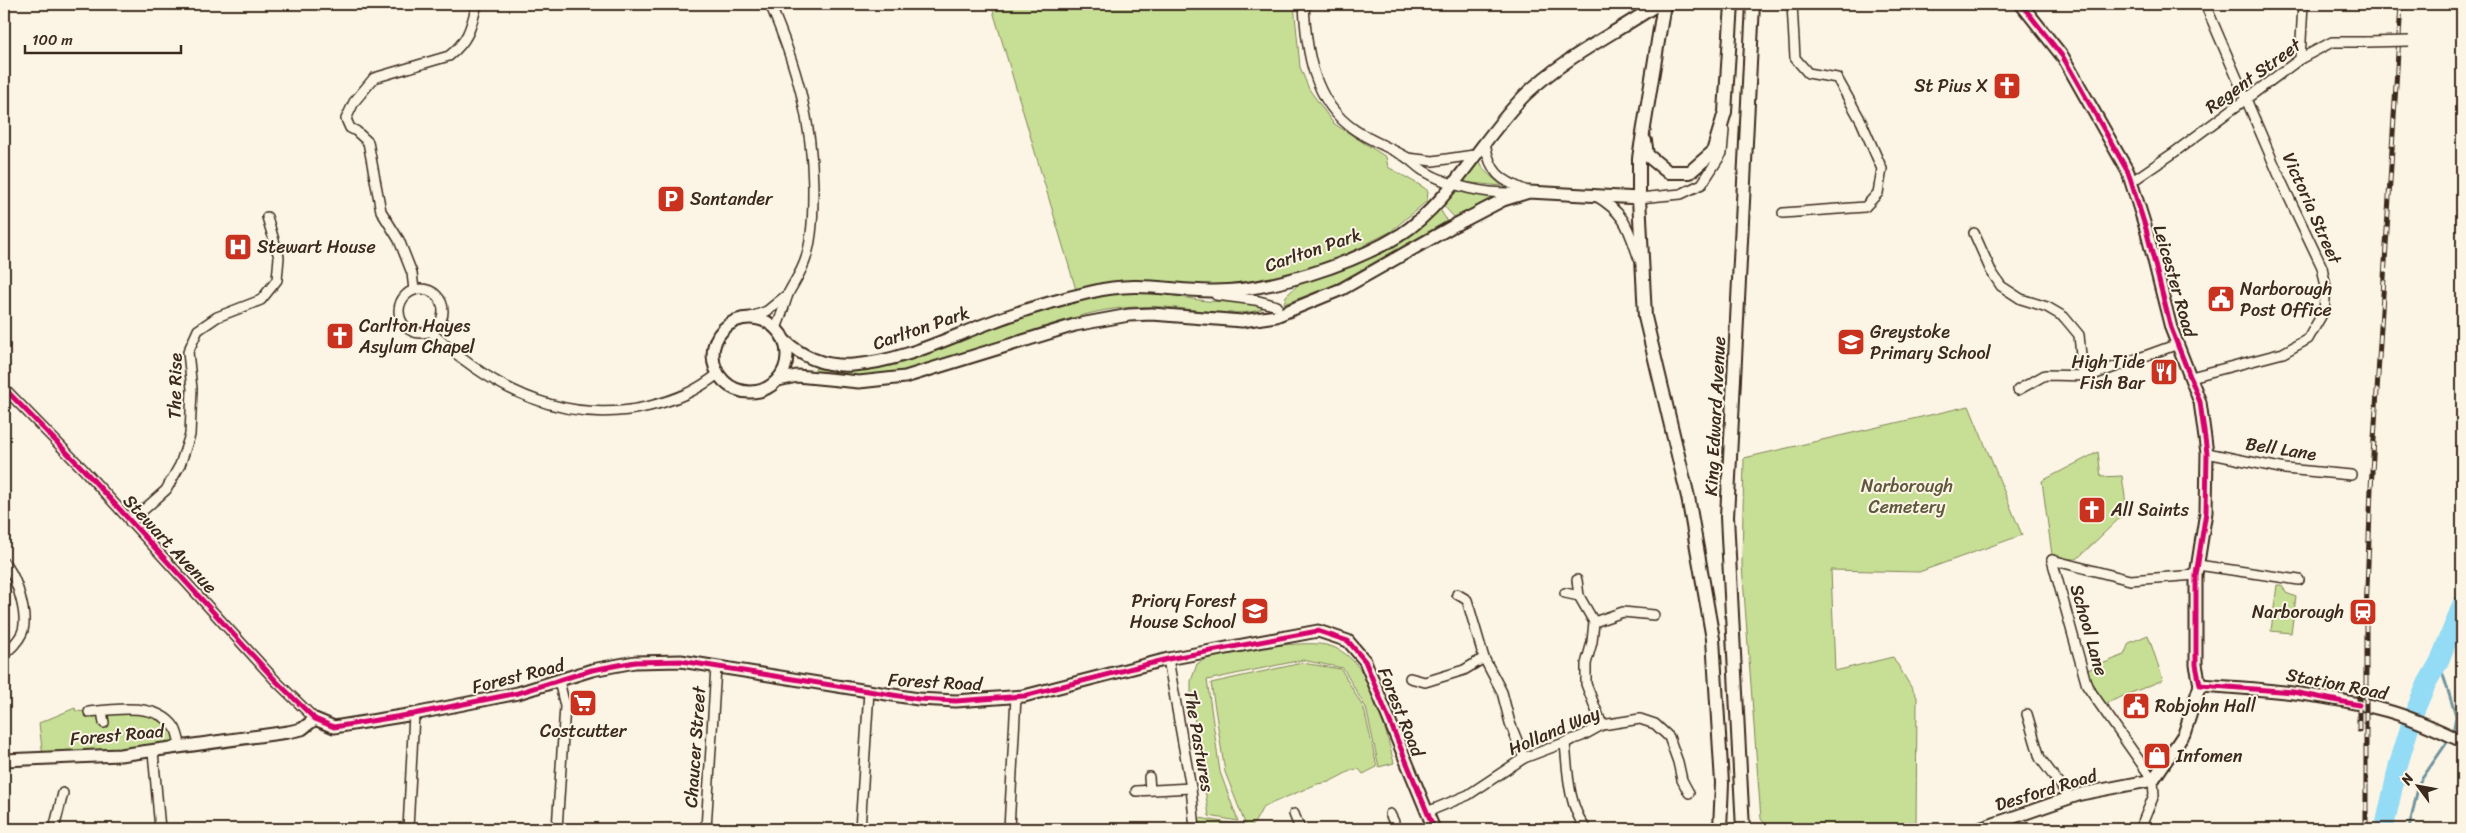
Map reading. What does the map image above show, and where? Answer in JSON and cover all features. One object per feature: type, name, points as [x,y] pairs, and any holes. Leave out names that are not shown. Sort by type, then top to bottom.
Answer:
[{"type":"main road","name":"King Edward Avenue","points":[[1664,4],[1643,127],[1638,198],[1646,317],[1688,498],[1713,639],[1722,783],[1720,829]]},
{"type":"main road","name":"King Edward Avenue","points":[[1643,127],[1647,155],[1668,172],[1690,172],[1713,152],[1725,112],[1732,4]]},
{"type":"main road","name":"King Edward Avenue","points":[[1742,829],[1727,517],[1750,7]]},
{"type":"street","points":[[414,290],[412,273],[399,240],[381,211],[368,142],[350,128],[346,119],[354,102],[374,78],[449,56],[466,40],[477,4]]},
{"type":"street","points":[[770,4],[798,78],[809,124],[813,156],[812,225],[806,258],[788,294],[776,328]]},
{"type":"street","points":[[1304,4],[1308,55],[1319,87],[1338,114],[1353,129],[1407,158],[1424,171],[1453,184],[1500,193],[1529,192]]},
{"type":"street","name":"Carlton Park","points":[[785,341],[796,352],[815,361],[833,365],[873,363],[924,348],[991,322],[1117,286],[1142,285],[1211,291],[1264,286],[1337,264],[1402,233],[1420,219],[1453,184],[1474,155],[1526,94],[1556,69],[1658,4]]},
{"type":"street","points":[[1783,213],[1865,207],[1878,193],[1882,169],[1861,121],[1837,78],[1808,73],[1795,58],[1792,4]]},
{"type":"street","name":"Leicester Road","points":[[2021,4],[2063,57],[2128,172],[2146,229],[2171,328],[2200,402],[2207,452],[2206,512],[2197,570],[2196,665],[2200,685]]},
{"type":"street","name":"Victoria Street","points":[[2191,377],[2283,353],[2308,339],[2324,311],[2326,287],[2322,267],[2283,185],[2205,4]]},
{"type":"street","points":[[2300,59],[2303,4]]},
{"type":"street","name":"Regent Street","points":[[2131,182],[2300,59],[2332,42],[2409,41]]},
{"type":"street","name":"Carlton Park","points":[[778,380],[797,376],[859,382],[905,377],[1075,325],[1129,315],[1152,314],[1242,321],[1276,316],[1342,289],[1503,200],[1529,192],[1593,194],[1638,198],[1681,194],[1702,184],[1722,153],[1725,112]]},
{"type":"street","points":[[1485,143],[1488,162],[1495,172],[1506,182],[1529,192]]},
{"type":"street","points":[[1407,158],[1433,162],[1474,155]]},
{"type":"street","points":[[1593,194],[1613,206],[1627,224],[1643,272]]},
{"type":"street","name":"The Rise","points":[[130,522],[166,490],[180,465],[188,443],[192,389],[188,352],[198,330],[217,317],[261,300],[276,280],[279,257],[267,217]]},
{"type":"street","points":[[1974,233],[1991,271],[2001,286],[2021,298],[2047,307],[2064,317],[2079,335],[2083,376]]},
{"type":"street","points":[[1192,289],[1207,295],[1255,300],[1277,306]]},
{"type":"street","points":[[414,290],[427,290],[433,293],[441,303],[442,316],[430,331],[416,332],[410,330],[400,319],[400,305],[408,293],[414,290]]},
{"type":"street","points":[[751,317],[769,322],[776,328],[785,341],[787,362],[778,380],[762,390],[745,392],[734,388],[718,374],[714,362],[713,349],[718,337],[734,322],[767,310],[788,294]]},
{"type":"street","points":[[430,331],[474,368],[507,388],[534,400],[583,412],[637,409],[670,401],[698,390],[718,374]]},
{"type":"street","points":[[2018,390],[2045,375],[2083,376],[2106,371],[2178,344]]},
{"type":"street","name":"Stewart Avenue","points":[[4,388],[83,469],[276,681],[315,719]]},
{"type":"street","name":"Bell Lane","points":[[2207,452],[2285,469],[2350,475]]},
{"type":"street","name":"School Lane","points":[[2152,780],[2087,686],[2052,560],[2130,580],[2197,570]]},
{"type":"street","points":[[4,563],[10,568],[17,585],[23,621],[22,632],[13,646],[4,654]]},
{"type":"street","points":[[2197,570],[2298,580]]},
{"type":"street","points":[[1577,580],[1579,596],[1594,622],[1592,642],[1586,664],[1586,684],[1602,725]]},
{"type":"street","points":[[1565,593],[1579,596]]},
{"type":"street","points":[[1457,594],[1468,600],[1484,658],[1502,692],[1510,723],[1524,758]]},
{"type":"street","points":[[1468,600],[1475,595]]},
{"type":"street","points":[[1594,622],[1623,612],[1654,614]]},
{"type":"street","name":"Forest Road","points":[[4,760],[153,752],[288,732],[302,728],[315,719],[334,727],[414,714],[518,693],[592,670],[634,662],[681,661],[918,699],[956,701],[1016,697],[1168,659],[1318,631],[1348,641],[1365,661],[1434,829]]},
{"type":"street","points":[[1410,678],[1425,682],[1464,670],[1484,658]]},
{"type":"street","name":"The Pastures","points":[[1168,659],[1192,788],[1195,829]]},
{"type":"street","name":"Chaucer Street","points":[[706,829],[716,667]]},
{"type":"street","points":[[556,829],[565,706],[559,681]]},
{"type":"street","points":[[2140,829],[2154,795],[2152,780],[2184,734],[2200,685]]},
{"type":"street","name":"Station Road","points":[[2200,685],[2293,692],[2402,715],[2462,741]]},
{"type":"street","points":[[860,829],[869,691]]},
{"type":"street","points":[[1009,829],[1016,697]]},
{"type":"street","points":[[89,712],[126,708],[165,718],[175,728],[180,747]]},
{"type":"street","points":[[102,711],[104,723]]},
{"type":"street","points":[[408,829],[414,714]]},
{"type":"street","points":[[2027,714],[2040,758],[2070,798]]},
{"type":"street","name":"Holland Way","points":[[1427,812],[1468,795],[1524,758],[1565,743],[1602,725],[1640,719],[1655,724],[1669,736],[1682,780],[1689,793]]},
{"type":"street","points":[[1565,743],[1570,791],[1578,818],[1586,829]]},
{"type":"street","points":[[153,752],[160,829]]},
{"type":"street","points":[[1149,777],[1150,790]]},
{"type":"street","name":"Desford Road","points":[[1979,829],[2070,798],[2152,780]]},
{"type":"street","points":[[1136,792],[1192,788]]},
{"type":"street","points":[[54,829],[63,793]]},
{"type":"street","points":[[1294,814],[1300,829]]},
{"type":"street","points":[[1390,814],[1394,822],[1390,829]]},
{"type":"green space","points":[[991,4],[1294,4],[1300,67],[1309,89],[1333,123],[1386,157],[1388,167],[1428,191],[1427,201],[1390,232],[1364,245],[1363,250],[1300,270],[1227,286],[1133,282],[1114,283],[1077,293]]},
{"type":"green space","points":[[1479,159],[1484,170],[1502,186],[1462,182]]},
{"type":"green space","points":[[1456,187],[1501,196],[1454,217],[1443,205]]},
{"type":"green space","points":[[1440,209],[1447,221],[1334,285],[1284,304],[1286,296],[1300,283],[1364,260],[1402,240]]},
{"type":"green space","points":[[1129,291],[1158,293],[1207,301],[1244,302],[1265,306],[1259,310],[1233,313],[1165,307],[1133,307],[1101,311],[1031,331],[922,367],[885,374],[849,376],[814,371],[816,368],[834,371],[890,366],[1029,316],[1085,300]]},
{"type":"green space","name":"Narborough Cemetery","points":[[1969,406],[2022,535],[1919,572],[1831,570],[1835,671],[1893,657],[1917,697],[1916,829],[1769,829],[1761,819],[1742,565],[1744,458]]},
{"type":"green space","points":[[2098,452],[2101,477],[2122,476],[2127,511],[2077,559],[2058,559],[2052,555],[2042,481]]},
{"type":"green space","points":[[2277,585],[2282,585],[2286,593],[2296,597],[2291,633],[2271,631]]},
{"type":"green space","points":[[2148,635],[2163,680],[2104,704],[2085,671],[2124,655],[2129,643]]},
{"type":"green space","points":[[1276,645],[1326,645],[1341,651],[1354,662],[1365,677],[1373,694],[1394,763],[1379,767],[1366,708],[1343,668],[1302,660],[1207,680],[1220,772],[1238,821],[1209,816],[1191,695],[1191,681],[1197,664],[1207,658]]},
{"type":"green space","points":[[1302,663],[1341,669],[1364,709],[1377,767],[1363,774],[1359,769],[1352,770],[1329,782],[1317,784],[1263,807],[1251,829],[1195,829],[1194,817],[1246,826],[1225,772],[1211,683]]},
{"type":"green space","points":[[75,708],[76,711],[90,712],[127,708],[165,718],[181,747],[43,757],[39,723]]},
{"type":"waterway","points":[[2384,829],[2398,766],[2414,713],[2427,683],[2439,662],[2462,604]]},
{"type":"waterway","points":[[2439,662],[2456,716],[2453,733]]},
{"type":"waterway","points":[[2409,829],[2419,783],[2450,738]]},
{"type":"railway","points":[[2366,829],[2366,614],[2371,488],[2401,4]]},
{"type":"railway","points":[[2359,688],[2359,730]]},
{"type":"cycle path","points":[[2021,4],[2063,57],[2128,172],[2146,229],[2171,328],[2200,402],[2207,453],[2206,512],[2196,575],[2196,665],[2200,685],[2293,692],[2359,705]]},
{"type":"cycle path","points":[[4,388],[83,469],[276,681],[315,719],[334,727],[414,714],[518,693],[592,670],[635,662],[681,661],[918,699],[956,701],[1024,696],[1168,659],[1318,631],[1348,641],[1365,661],[1434,829]]},
{"type":"place","name":"St Pius X","points":[[2007,86]]},
{"type":"place","name":"Santander","points":[[671,199]]},
{"type":"place","name":"Stewart House","points":[[238,247]]},
{"type":"place","name":"Narborough Post Office","points":[[2221,299]]},
{"type":"place","name":"Carlton Hayes Asylum Chapel","points":[[340,336]]},
{"type":"place","name":"Greystoke Primary School","points":[[1851,342]]},
{"type":"place","name":"High Tide Fish Bar","points":[[2164,372]]},
{"type":"place","name":"All Saints","points":[[2092,510]]},
{"type":"place","name":"Priory Forest House School","points":[[1255,611]]},
{"type":"place","name":"Narborough","points":[[2363,612]]},
{"type":"place","name":"Costcutter","points":[[583,703]]},
{"type":"place","name":"Robjohn Hall","points":[[2136,706]]},
{"type":"place","name":"Infomen","points":[[2157,756]]}]
